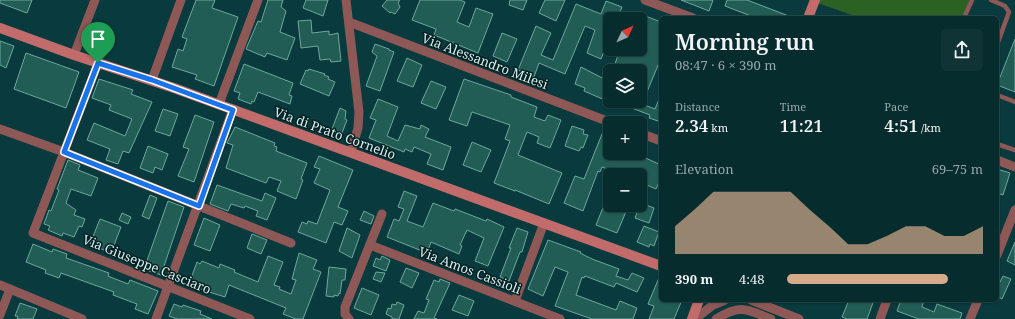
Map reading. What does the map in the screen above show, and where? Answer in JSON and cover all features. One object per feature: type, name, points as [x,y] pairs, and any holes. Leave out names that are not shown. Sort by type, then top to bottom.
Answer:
[{"type":"street","points":[[74,55],[95,0]]},
{"type":"street","points":[[152,80],[181,0]]},
{"type":"street","points":[[219,104],[258,0]]},
{"type":"street","points":[[346,0],[359,116],[358,128],[351,152]]},
{"type":"street","points":[[809,16],[815,0]]},
{"type":"street","points":[[651,1],[688,16]]},
{"type":"street","name":"Via Alessandro Milesi","points":[[349,22],[603,120]]},
{"type":"street","name":"Via di Prato Cornelio","points":[[0,28],[74,55],[152,80],[219,104],[659,265]]},
{"type":"street","points":[[64,152],[98,63]]},
{"type":"street","points":[[156,319],[199,206],[233,110]]},
{"type":"street","points":[[0,129],[64,152],[291,243]]},
{"type":"street","points":[[647,136],[659,140]]},
{"type":"street","name":"Via Giuseppe Casciaro","points":[[64,152],[33,233],[250,319]]},
{"type":"street","points":[[999,161],[1015,167]]},
{"type":"street","points":[[1000,237],[1015,210]]},
{"type":"street","points":[[349,319],[344,309],[382,214]]},
{"type":"street","points":[[515,301],[544,223]]},
{"type":"street","name":"Via Amos Cassioli","points":[[370,245],[560,319]]},
{"type":"street","points":[[0,285],[82,319]]},
{"type":"street","points":[[0,315],[10,289]]},
{"type":"street","points":[[693,319],[698,302]]},
{"type":"street","points":[[693,319],[713,305],[720,302]]},
{"type":"street","points":[[755,302],[781,316],[799,319]]},
{"type":"street","points":[[880,319],[886,302]]},
{"type":"street","points":[[970,319],[977,302]]},
{"type":"street","points":[[716,319],[733,310],[743,309],[771,319]]},
{"type":"lane","points":[[965,16],[972,0]]},
{"type":"lane","points":[[991,0],[1008,8],[999,39]]},
{"type":"lane","points":[[999,96],[1015,102]]},
{"type":"lane","points":[[999,145],[1015,150]]},
{"type":"green space","points":[[815,0],[972,0],[965,16],[854,16],[815,2]]},
{"type":"building","points":[[0,0],[32,0],[27,13],[0,3]]},
{"type":"building","points":[[196,0],[215,0],[212,8],[238,17],[214,86],[195,79],[197,75],[172,67],[178,49],[183,51],[187,39],[182,37]]},
{"type":"building","points":[[268,0],[283,0],[281,7],[286,11],[280,32],[295,38],[287,60],[267,53],[265,57],[246,49],[258,21],[261,22]]},
{"type":"building","points":[[306,0],[328,0],[323,16],[303,8]]},
{"type":"building","points":[[387,0],[400,0],[398,3],[400,7],[395,14],[390,13],[382,6]]},
{"type":"building","points":[[420,0],[460,0],[465,2],[457,22],[469,27],[476,8],[493,14],[478,53],[434,35],[436,29],[412,20]]},
{"type":"building","points":[[510,0],[527,0],[523,10],[509,5]]},
{"type":"building","points":[[545,0],[565,0],[556,21],[539,13]]},
{"type":"building","points":[[681,0],[713,0],[709,11]]},
{"type":"building","points":[[727,0],[747,0],[789,16],[751,16],[725,6]]},
{"type":"building","points":[[606,1],[622,7],[620,12],[603,12],[603,54],[601,59],[587,53],[595,30],[585,26],[565,74],[539,63],[534,77],[518,70],[536,26],[551,33],[541,55],[553,60],[576,4],[601,14]]},
{"type":"building","points":[[647,17],[659,21],[659,63],[647,92],[647,64],[615,64],[618,56],[647,56]]},
{"type":"building","points":[[311,20],[312,33],[329,31],[329,35],[338,33],[341,61],[331,62],[330,59],[320,60],[318,46],[301,48],[298,21]]},
{"type":"building","points":[[502,33],[517,39],[507,62],[493,56]]},
{"type":"building","points":[[1015,39],[1015,92],[999,86],[999,80]]},
{"type":"building","points":[[0,41],[14,46],[6,68],[0,65]]},
{"type":"building","points":[[375,44],[394,52],[380,91],[366,86],[377,56],[372,52]]},
{"type":"building","points":[[26,53],[79,72],[66,108],[14,89]]},
{"type":"building","points":[[407,58],[422,65],[413,87],[397,81]]},
{"type":"building","points":[[244,64],[293,83],[289,95],[292,96],[290,104],[258,92],[254,102],[252,101],[251,104],[238,99],[240,93],[234,91]]},
{"type":"building","points":[[581,67],[603,78],[603,99],[584,91],[585,88],[575,84]]},
{"type":"building","points":[[309,69],[325,74],[324,75],[329,77],[328,79],[335,82],[329,96],[300,84],[306,70],[308,71]]},
{"type":"building","points":[[99,79],[133,90],[131,94],[152,102],[129,153],[123,151],[118,164],[106,160],[110,149],[87,140],[94,123],[125,136],[132,119],[109,110],[111,105],[92,98]]},
{"type":"building","points":[[464,79],[511,95],[511,97],[537,107],[534,117],[545,121],[548,115],[561,120],[550,148],[537,143],[539,137],[527,132],[518,155],[562,173],[549,204],[494,183],[510,141],[505,139],[510,125],[472,112],[467,126],[449,120]]},
{"type":"building","points":[[431,81],[446,87],[436,109],[421,103]]},
{"type":"building","points":[[378,99],[398,107],[387,136],[398,141],[405,125],[420,129],[421,125],[429,129],[425,137],[451,147],[443,170],[427,164],[431,154],[414,147],[412,152],[405,149],[404,152],[369,138],[376,120],[370,118]]},
{"type":"building","points":[[659,99],[659,121],[649,118],[650,115],[632,108],[647,108],[647,106],[655,109]]},
{"type":"building","points":[[340,108],[346,111],[345,119],[347,120],[342,133],[332,129]]},
{"type":"building","points":[[163,109],[178,114],[170,136],[155,131]]},
{"type":"building","points":[[195,115],[214,122],[194,182],[178,176],[189,149],[183,147]]},
{"type":"building","points":[[572,126],[584,130],[583,134],[588,135],[583,148],[581,147],[579,151],[565,146]]},
{"type":"building","points":[[235,127],[275,143],[274,146],[277,147],[276,151],[307,163],[296,199],[277,191],[281,181],[269,177],[266,183],[226,168],[233,145],[227,143]]},
{"type":"building","points":[[603,132],[603,160],[647,160],[647,159],[659,164],[659,182],[656,189],[647,185],[647,168],[602,167],[600,172],[598,171],[583,211],[564,203],[575,176],[584,179]]},
{"type":"building","points":[[472,142],[491,150],[481,172],[463,165]]},
{"type":"building","points":[[148,146],[168,154],[162,170],[155,167],[153,173],[140,168]]},
{"type":"building","points":[[319,156],[353,170],[338,207],[348,211],[342,225],[334,222],[326,243],[298,232],[302,222],[307,224],[308,221],[317,224],[330,190],[314,183],[320,169],[314,167]]},
{"type":"building","points":[[68,160],[80,165],[78,170],[98,178],[91,196],[71,189],[66,203],[76,210],[74,215],[85,219],[82,227],[79,226],[74,237],[63,233],[62,236],[48,230],[50,226],[44,224],[59,190],[57,189]]},
{"type":"building","points":[[999,170],[1010,173],[1003,195],[999,194]]},
{"type":"building","points":[[217,185],[262,201],[265,193],[276,198],[267,220],[256,216],[258,211],[245,206],[244,208],[231,204],[228,211],[210,204]]},
{"type":"building","points":[[404,191],[417,196],[407,221],[423,227],[433,203],[454,211],[455,209],[486,221],[487,219],[504,227],[488,266],[475,261],[484,238],[467,230],[460,245],[462,246],[459,254],[431,242],[427,253],[387,237],[394,219],[399,221],[404,209],[398,207]]},
{"type":"building","points":[[150,195],[157,198],[149,219],[142,216]]},
{"type":"building","points":[[168,201],[184,207],[161,275],[144,269]]},
{"type":"building","points":[[647,205],[654,208],[649,223],[635,218],[637,212],[647,212]]},
{"type":"building","points":[[603,208],[603,212],[626,212],[617,233],[596,225]]},
{"type":"building","points":[[364,211],[374,216],[371,224],[360,220]]},
{"type":"building","points":[[122,213],[131,217],[128,224],[119,220]]},
{"type":"building","points":[[204,218],[220,225],[210,251],[194,245]]},
{"type":"building","points":[[100,219],[121,227],[111,253],[90,244]]},
{"type":"building","points":[[644,226],[659,232],[654,246],[650,244],[649,247],[637,242]]},
{"type":"building","points":[[347,228],[360,235],[352,258],[339,251]]},
{"type":"building","points":[[517,228],[528,232],[522,252],[520,252],[509,281],[500,277]]},
{"type":"building","points":[[252,234],[267,240],[261,254],[247,248]]},
{"type":"building","points":[[548,240],[581,252],[580,253],[592,259],[619,269],[616,276],[628,280],[632,273],[644,278],[637,292],[616,283],[614,287],[585,276],[584,278],[582,277],[576,295],[616,310],[620,301],[637,308],[633,319],[592,319],[555,306],[568,272],[555,267],[543,296],[528,289]]},
{"type":"building","points":[[1015,242],[1015,265],[1007,261]]},
{"type":"building","points":[[33,244],[52,252],[53,249],[67,254],[66,258],[109,273],[108,276],[128,284],[130,280],[158,291],[148,314],[135,309],[137,304],[113,295],[114,292],[61,273],[59,278],[45,273],[46,270],[26,262]]},
{"type":"building","points":[[299,253],[317,260],[313,269],[321,272],[303,319],[296,319],[283,314],[286,308],[229,285],[225,297],[190,286],[192,282],[190,281],[197,262],[200,264],[202,261],[219,268],[220,264],[235,270],[234,272],[258,282],[268,256],[283,262],[274,285],[291,294],[296,280],[292,279]]},
{"type":"building","points":[[382,256],[390,260],[386,271],[373,266],[376,258],[380,260]]},
{"type":"building","points":[[329,267],[346,269],[345,280],[342,280],[340,294],[339,293],[338,296],[334,295],[334,297],[326,296]]},
{"type":"building","points":[[406,268],[419,273],[412,288],[400,282]]},
{"type":"building","points":[[376,272],[385,273],[381,282],[373,279]]},
{"type":"building","points":[[1003,276],[1011,279],[1002,299],[999,297],[999,284]]},
{"type":"building","points":[[659,278],[659,302],[681,302],[674,319],[649,319],[654,306],[648,304]]},
{"type":"building","points":[[440,279],[450,283],[434,318],[437,319],[414,319],[418,311],[424,313],[429,300],[426,299],[434,280],[439,282]]},
{"type":"building","points":[[362,288],[379,295],[371,315],[354,308]]},
{"type":"building","points":[[459,295],[474,301],[468,316],[452,310]]},
{"type":"building","points":[[397,302],[404,305],[399,319],[392,319],[392,317],[386,314],[388,308],[391,309],[392,304],[396,305]]},
{"type":"building","points":[[848,302],[873,302],[867,319],[847,319],[842,317]]},
{"type":"building","points":[[900,302],[923,302],[922,307],[934,312],[937,304],[962,313],[960,319],[919,319],[897,311]]},
{"type":"building","points":[[20,303],[37,309],[33,319],[17,319],[18,316],[15,316]]},
{"type":"building","points":[[174,304],[182,307],[183,305],[201,311],[200,314],[212,319],[177,319],[169,316]]},
{"type":"route","points":[[98,63],[152,80],[233,110],[199,206],[64,152],[98,63]]}]
